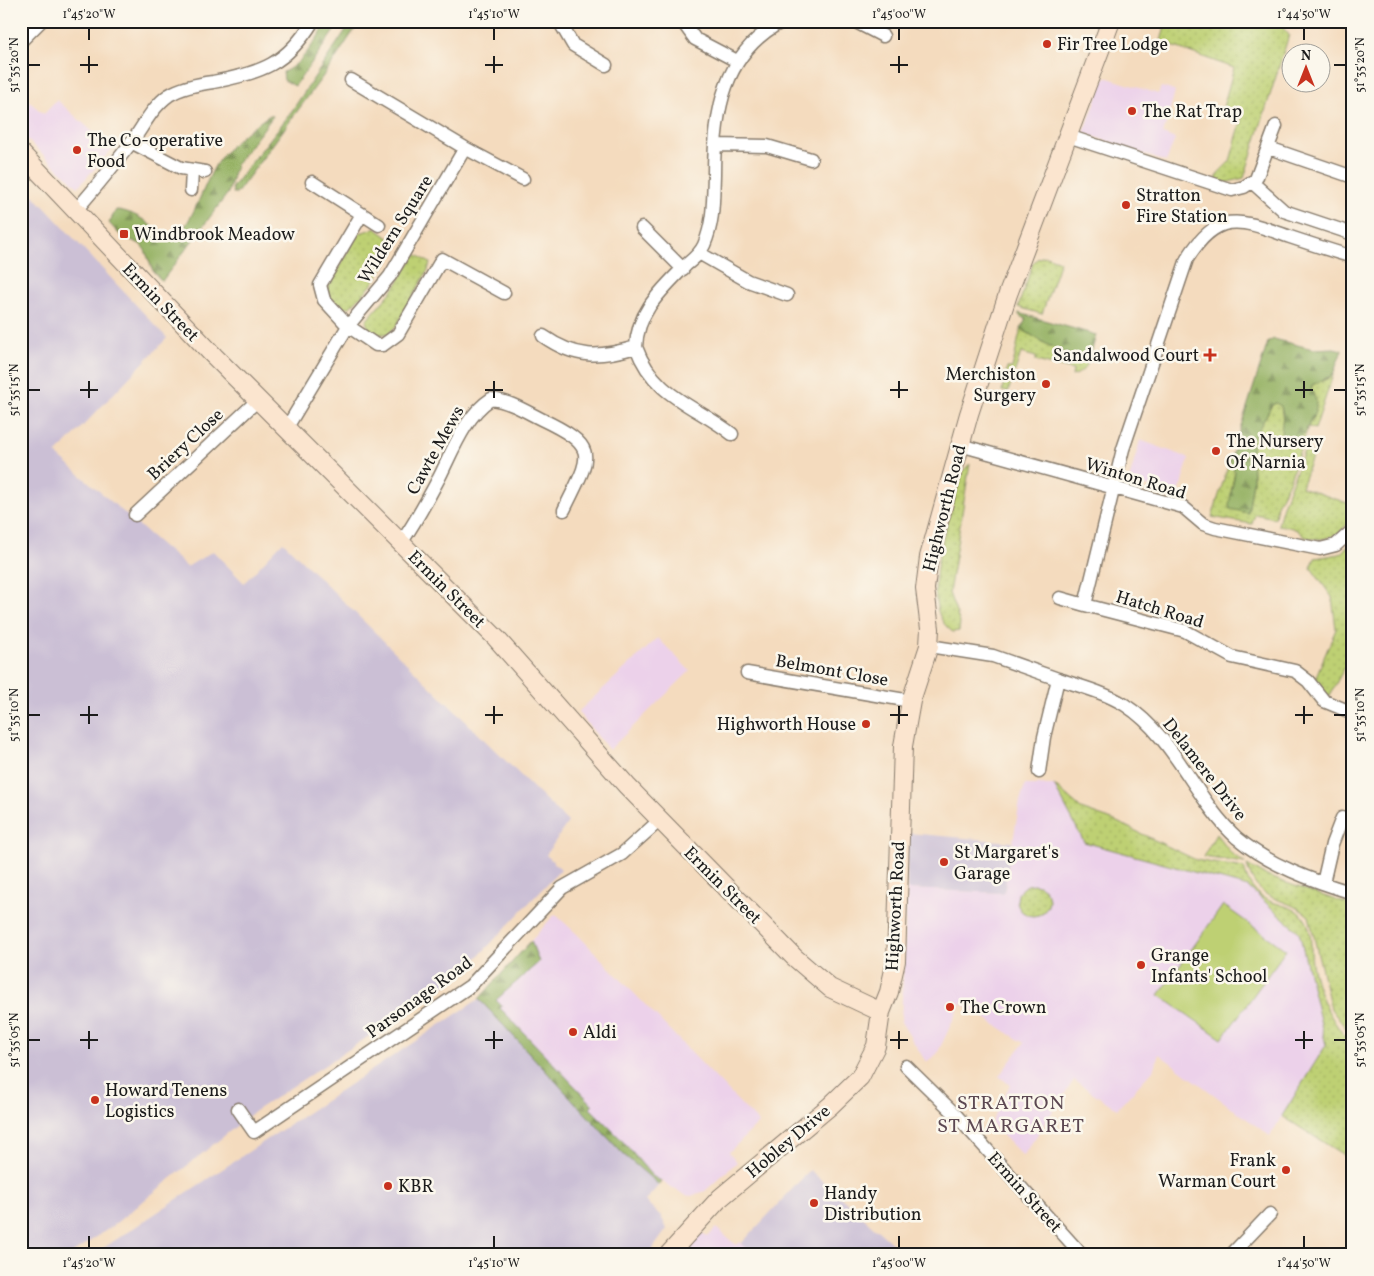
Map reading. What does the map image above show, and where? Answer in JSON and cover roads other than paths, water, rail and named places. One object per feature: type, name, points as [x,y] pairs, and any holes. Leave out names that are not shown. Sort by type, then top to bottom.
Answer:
[{"type":"main road","name":"Highworth Road","points":[[881,1012],[889,992],[896,961],[902,764],[911,701],[929,646],[930,629],[925,589],[929,556],[960,445],[1008,294],[1111,21]]},
{"type":"main road","name":"Ermin Street","points":[[21,153],[140,281],[286,430],[496,638],[620,779],[813,975],[830,988],[881,1012]]},
{"type":"main road","name":"Hobley Drive","points":[[668,1255],[720,1198],[856,1082],[873,1056],[879,1036],[881,1012]]},
{"type":"street","points":[[21,41],[41,21]]},
{"type":"street","points":[[75,211],[131,142],[154,110],[170,95],[185,88],[243,76],[268,67],[297,46],[313,21]]},
{"type":"street","points":[[559,21],[573,45],[606,66]]},
{"type":"street","points":[[682,21],[695,39],[737,60]]},
{"type":"street","points":[[732,434],[664,391],[645,365],[636,347],[637,336],[643,315],[649,305],[682,269],[700,253],[708,233],[714,208],[715,145],[723,96],[737,60],[760,37],[784,21]]},
{"type":"street","points":[[854,21],[883,36]]},
{"type":"street","points":[[350,80],[523,180]]},
{"type":"street","points":[[1068,136],[1227,189],[1244,187],[1253,183],[1259,175],[1276,126]]},
{"type":"street","points":[[131,142],[181,168],[198,172],[190,190]]},
{"type":"street","points":[[715,145],[773,147],[812,159]]},
{"type":"street","name":"Wildern Square","points":[[286,430],[348,326],[390,276],[465,148]]},
{"type":"street","points":[[1269,148],[1353,177]]},
{"type":"street","name":"Wildern Square","points":[[312,182],[379,225]]},
{"type":"street","points":[[1253,183],[1284,211],[1353,234]]},
{"type":"street","name":"Wildern Square","points":[[362,214],[320,286],[324,300],[348,326],[376,345],[389,342],[398,334],[442,259],[504,294]]},
{"type":"street","points":[[1085,605],[1123,449],[1187,259],[1200,239],[1217,226],[1230,222],[1249,223],[1353,258]]},
{"type":"street","points":[[642,228],[682,269]]},
{"type":"street","points":[[700,253],[748,281],[787,295]]},
{"type":"street","points":[[544,336],[557,345],[580,354],[606,355],[636,347]]},
{"type":"street","name":"Briery Close","points":[[135,515],[258,400]]},
{"type":"street","name":"Cawte Mews","points":[[401,543],[417,519],[462,433],[478,410],[491,400],[506,402],[570,432],[580,442],[585,452],[585,462],[564,510]]},
{"type":"street","name":"Winton Road","points":[[960,445],[1183,507],[1203,524],[1215,528],[1262,536],[1306,547],[1329,547],[1344,540],[1353,530]]},
{"type":"street","name":"Hatch Road","points":[[1060,598],[1185,631],[1198,636],[1232,658],[1295,671],[1308,681],[1324,702],[1353,713]]},
{"type":"street","name":"Delamere Drive","points":[[929,646],[993,656],[1114,699],[1134,712],[1159,735],[1236,836],[1253,850],[1323,883],[1353,893]]},
{"type":"street","name":"Belmont Close","points":[[747,673],[911,701]]},
{"type":"street","points":[[1039,772],[1044,737],[1058,678]]},
{"type":"street","points":[[1323,883],[1332,844],[1342,818]]},
{"type":"street","name":"Parsonage Road","points":[[238,1110],[254,1132],[450,1000],[483,974],[562,888],[622,854],[660,820]]},
{"type":"street","name":"Ermin Street","points":[[906,1066],[954,1113],[1082,1255]]},
{"type":"street","points":[[1231,1255],[1270,1214]]},
{"type":"place","name":"Fir Tree Lodge","points":[[1047,44]]},
{"type":"place","name":"The Rat Trap","points":[[1132,111]]},
{"type":"place","name":"The Co-operative Food","points":[[77,150]]},
{"type":"place","name":"Stratton Fire Station","points":[[1126,205]]},
{"type":"place","name":"Windbrook Meadow","points":[[124,234]]},
{"type":"place","name":"Sandalwood Court","points":[[1210,355]]},
{"type":"place","name":"Merchiston Surgery","points":[[1046,384]]},
{"type":"place","name":"The Nursery Of Narnia","points":[[1216,451]]},
{"type":"place","name":"Highworth House","points":[[866,724]]},
{"type":"place","name":"St Margaret's Garage","points":[[944,862]]},
{"type":"place","name":"Grange Infants' School","points":[[1141,965]]},
{"type":"place","name":"The Crown","points":[[950,1007]]},
{"type":"place","name":"Aldi","points":[[573,1032]]},
{"type":"place","name":"Howard Tenens Logistics","points":[[95,1100]]},
{"type":"place","name":"Frank Warman Court","points":[[1286,1170]]},
{"type":"place","name":"KBR","points":[[388,1186]]},
{"type":"place","name":"Handy Distribution","points":[[814,1203]]},
{"type":"district","name":"STRATTON ST MARGARET","points":[[1011,1114]]}]
